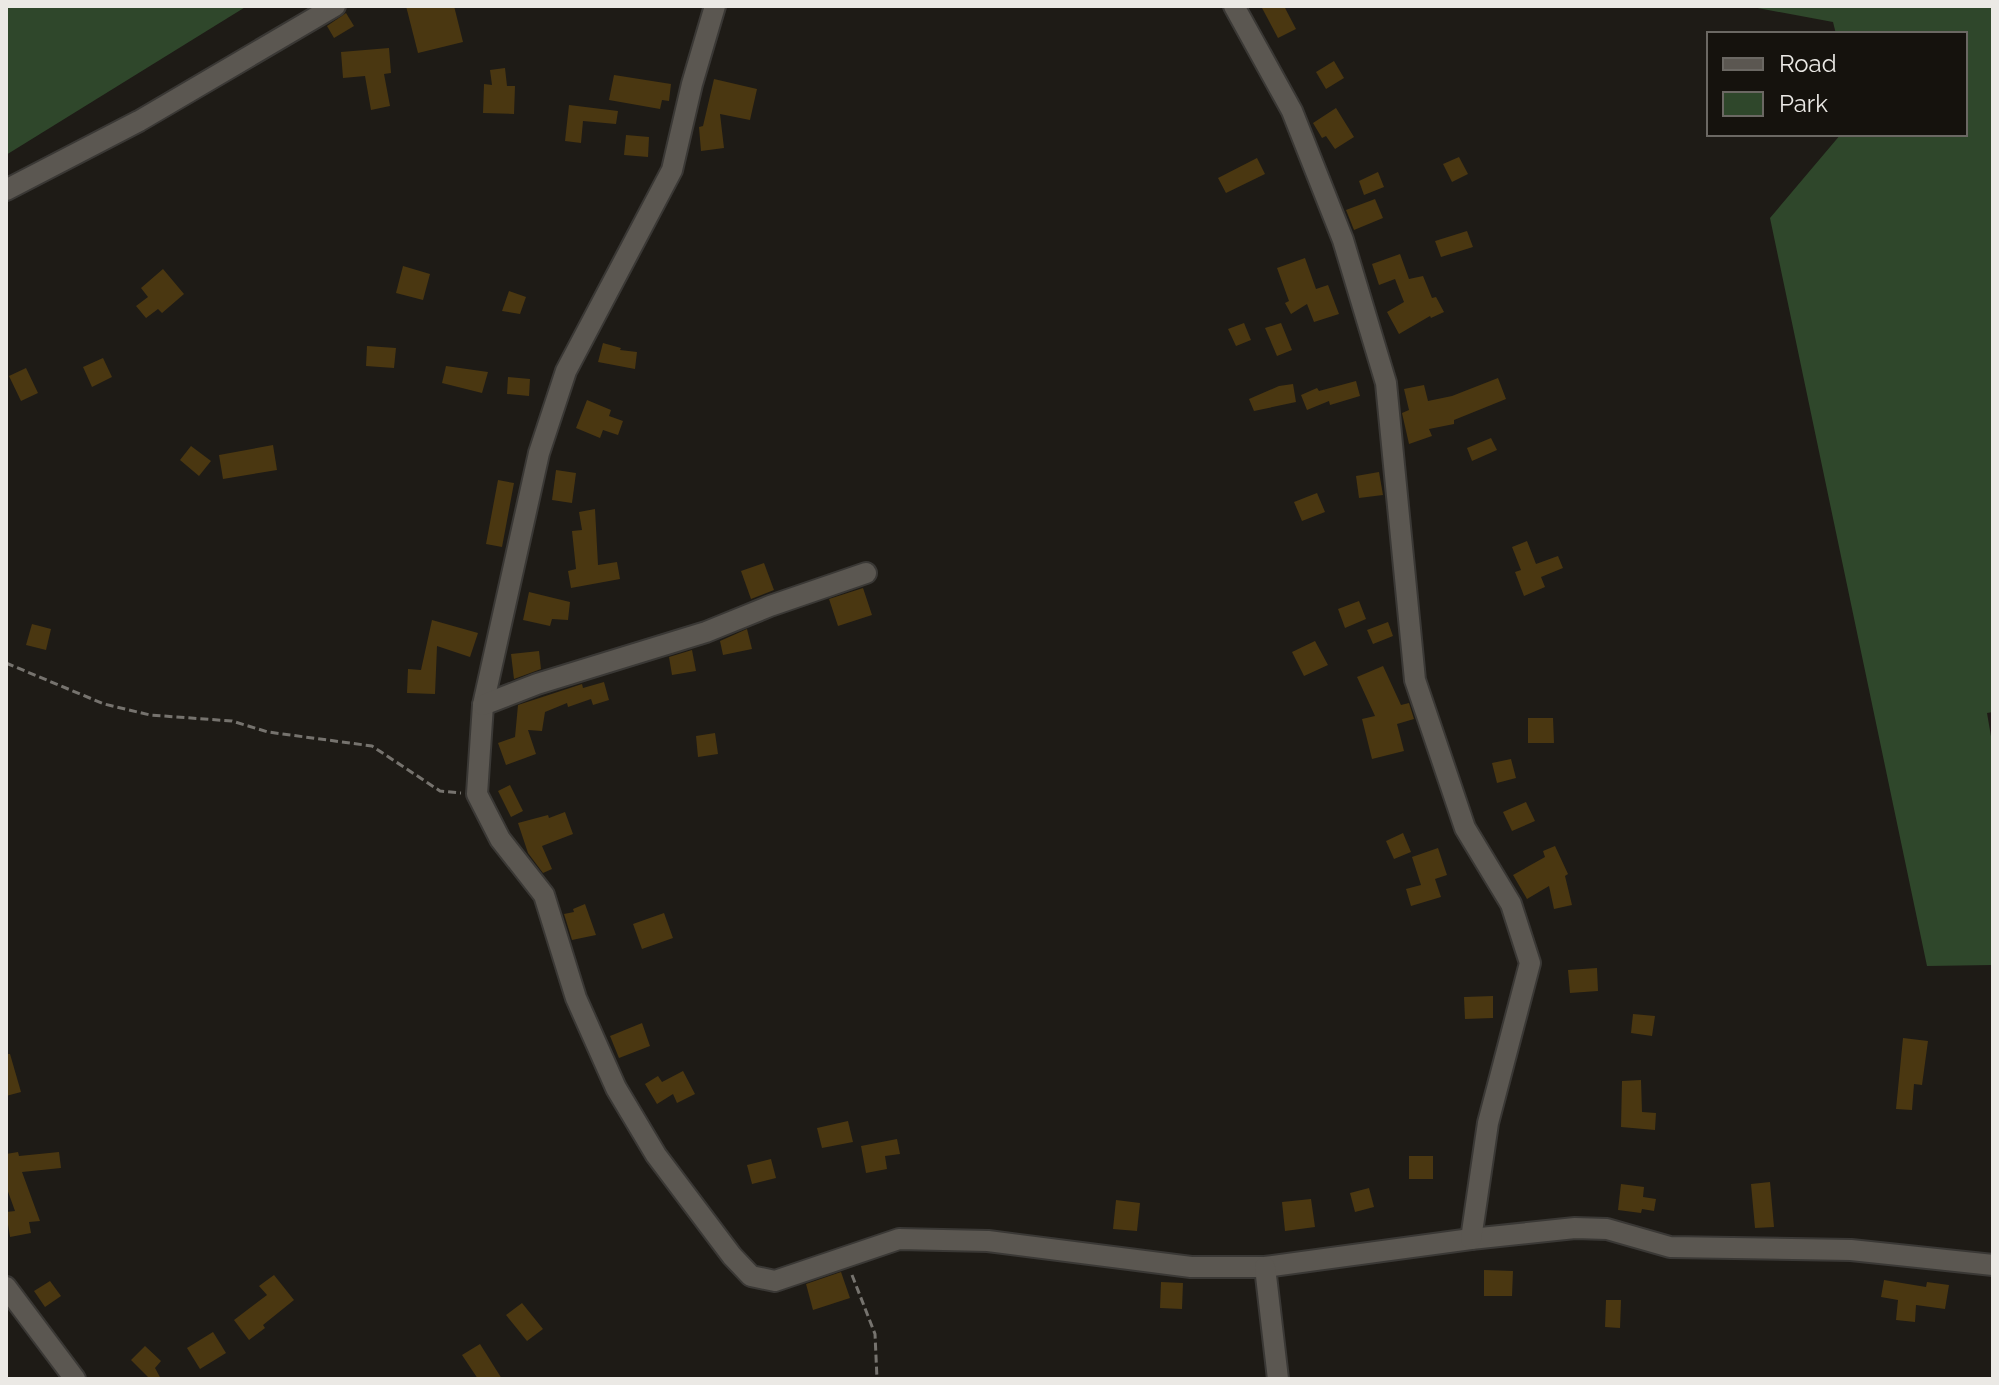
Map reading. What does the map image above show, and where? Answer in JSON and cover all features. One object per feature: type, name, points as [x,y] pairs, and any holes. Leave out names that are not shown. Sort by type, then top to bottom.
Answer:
[{"type":"street","points":[[6,190],[139,121],[335,6]]},
{"type":"street","points":[[715,6],[692,84],[672,170],[566,371],[539,453],[483,705],[477,794],[500,839],[544,895],[576,998],[616,1088],[656,1155],[732,1256],[751,1276],[775,1281],[899,1239],[988,1241],[1191,1267],[1265,1267],[1575,1228],[1607,1229],[1670,1247],[1851,1250],[1993,1265]]},
{"type":"street","points":[[1234,6],[1292,111],[1343,240],[1386,383],[1415,680],[1465,828],[1511,904],[1530,963],[1488,1123],[1471,1239]]},
{"type":"street","points":[[483,705],[537,684],[706,632],[866,573]]},
{"type":"street","points":[[1265,1267],[1278,1379]]},
{"type":"street","points":[[6,1287],[75,1379]]},
{"type":"path","points":[[6,663],[119,708],[150,715],[232,721],[268,732],[372,746],[440,791],[477,794]]},
{"type":"path","points":[[845,1256],[875,1334],[877,1379]]},
{"type":"green space","points":[[6,6],[247,6],[6,155]]},
{"type":"green space","points":[[1747,6],[1993,6],[1993,712],[1987,713],[1993,748],[1993,965],[1927,966],[1770,218],[1839,136],[1967,136],[1967,32],[1836,32],[1833,22]]},
{"type":"building","points":[[406,6],[454,6],[463,42],[418,53]]},
{"type":"building","points":[[1261,6],[1284,6],[1296,29],[1278,38]]},
{"type":"building","points":[[346,13],[354,26],[334,38],[327,26]]},
{"type":"building","points":[[389,48],[391,73],[384,74],[390,106],[371,110],[365,76],[343,78],[341,52]]},
{"type":"building","points":[[1334,61],[1344,78],[1326,89],[1316,72]]},
{"type":"building","points":[[505,68],[507,86],[515,86],[514,114],[483,113],[484,84],[492,85],[490,70]]},
{"type":"building","points":[[614,75],[671,84],[669,101],[662,100],[660,109],[609,100]]},
{"type":"building","points":[[714,79],[757,89],[750,120],[720,114],[724,148],[701,151],[699,127],[703,126]]},
{"type":"building","points":[[569,105],[618,111],[616,124],[583,121],[581,143],[565,141]]},
{"type":"building","points":[[1336,108],[1354,137],[1335,149],[1326,136],[1322,138],[1313,123]]},
{"type":"building","points":[[626,135],[649,137],[648,157],[624,155]]},
{"type":"building","points":[[1459,157],[1468,174],[1452,182],[1443,164]]},
{"type":"building","points":[[1257,158],[1265,174],[1226,193],[1218,178]]},
{"type":"building","points":[[1378,172],[1384,187],[1364,195],[1359,181]]},
{"type":"building","points":[[1375,199],[1383,218],[1354,230],[1346,210]]},
{"type":"building","points":[[1467,231],[1473,247],[1441,257],[1435,241]]},
{"type":"building","points":[[1400,254],[1409,279],[1423,276],[1432,298],[1436,297],[1444,312],[1430,316],[1399,334],[1387,312],[1404,302],[1395,279],[1379,285],[1372,264]]},
{"type":"building","points":[[1305,258],[1316,289],[1328,285],[1339,314],[1314,322],[1307,304],[1291,314],[1285,303],[1289,301],[1277,268]]},
{"type":"building","points":[[403,266],[430,274],[423,300],[396,293]]},
{"type":"building","points":[[163,269],[184,294],[162,313],[158,309],[146,318],[136,306],[148,297],[141,288]]},
{"type":"building","points":[[509,291],[526,297],[520,314],[502,311]]},
{"type":"building","points":[[1244,323],[1251,340],[1236,346],[1228,329]]},
{"type":"building","points":[[1281,323],[1292,350],[1277,356],[1265,328]]},
{"type":"building","points":[[603,343],[620,350],[637,352],[635,369],[598,362]]},
{"type":"building","points":[[367,346],[396,348],[394,368],[366,366]]},
{"type":"building","points":[[103,358],[112,377],[92,387],[83,367]]},
{"type":"building","points":[[446,366],[488,372],[482,393],[442,383]]},
{"type":"building","points":[[26,368],[38,393],[21,401],[9,376]]},
{"type":"building","points":[[508,377],[530,379],[529,396],[507,394]]},
{"type":"building","points":[[1498,378],[1506,399],[1454,420],[1454,424],[1429,429],[1432,436],[1409,444],[1402,413],[1409,410],[1404,389],[1424,385],[1428,401],[1452,396]]},
{"type":"building","points":[[1356,381],[1360,396],[1330,405],[1329,401],[1307,410],[1301,395],[1317,388],[1319,391]]},
{"type":"building","points":[[1293,384],[1296,402],[1254,411],[1249,399],[1279,386]]},
{"type":"building","points":[[587,400],[611,410],[609,416],[623,421],[618,435],[603,430],[600,438],[576,428]]},
{"type":"building","points":[[1491,438],[1497,450],[1472,461],[1467,448]]},
{"type":"building","points":[[273,445],[277,470],[223,479],[219,455]]},
{"type":"building","points":[[191,446],[211,461],[199,476],[180,460]]},
{"type":"building","points":[[556,470],[576,473],[572,503],[552,500]]},
{"type":"building","points":[[1379,472],[1383,495],[1359,498],[1356,476]]},
{"type":"building","points":[[498,480],[514,483],[502,547],[486,544]]},
{"type":"building","points":[[1317,493],[1325,512],[1302,521],[1294,502]]},
{"type":"building","points":[[595,509],[598,565],[617,562],[620,579],[571,588],[568,571],[576,569],[572,531],[582,530],[579,512]]},
{"type":"building","points":[[1527,541],[1536,564],[1558,556],[1563,568],[1541,577],[1545,587],[1524,596],[1515,572],[1521,570],[1512,547]]},
{"type":"building","points":[[764,563],[774,590],[751,599],[741,571]]},
{"type":"building","points":[[863,588],[872,615],[838,626],[829,599]]},
{"type":"building","points":[[529,592],[570,602],[568,620],[552,619],[550,626],[523,620]]},
{"type":"building","points":[[1359,601],[1366,619],[1345,628],[1338,609]]},
{"type":"building","points":[[432,620],[478,633],[470,657],[437,646],[435,694],[407,693],[408,669],[421,670]]},
{"type":"building","points":[[1388,622],[1393,636],[1373,644],[1367,630]]},
{"type":"building","points":[[32,624],[51,629],[46,650],[26,645]]},
{"type":"building","points":[[747,629],[752,649],[723,655],[720,641]]},
{"type":"building","points":[[1315,641],[1328,665],[1304,676],[1292,652]]},
{"type":"building","points":[[692,650],[696,671],[672,675],[669,657]]},
{"type":"building","points":[[539,651],[541,669],[514,679],[511,654]]},
{"type":"building","points":[[1383,666],[1401,705],[1409,703],[1414,719],[1397,724],[1404,751],[1372,759],[1362,719],[1375,716],[1357,677]]},
{"type":"building","points":[[604,682],[609,700],[593,705],[591,699],[568,707],[567,703],[545,712],[542,731],[528,730],[536,754],[506,765],[498,743],[515,737],[518,705],[582,684],[583,688]]},
{"type":"building","points":[[1528,718],[1553,718],[1554,743],[1528,743]]},
{"type":"building","points":[[715,733],[718,754],[698,757],[696,736]]},
{"type":"building","points":[[1511,759],[1516,778],[1497,783],[1492,763]]},
{"type":"building","points":[[510,785],[523,811],[511,817],[498,791]]},
{"type":"building","points":[[1526,802],[1535,821],[1512,831],[1503,812]]},
{"type":"building","points":[[565,812],[573,834],[542,846],[552,869],[543,873],[528,853],[518,823]]},
{"type":"building","points":[[1403,833],[1411,852],[1394,859],[1386,841]]},
{"type":"building","points":[[1555,846],[1568,874],[1565,876],[1572,905],[1554,909],[1549,886],[1527,899],[1513,875],[1545,857],[1543,851]]},
{"type":"building","points":[[1438,848],[1447,875],[1435,879],[1441,897],[1411,906],[1406,889],[1421,885],[1412,857]]},
{"type":"building","points":[[585,904],[596,935],[572,940],[564,914],[574,912],[573,909]]},
{"type":"building","points":[[664,913],[673,938],[642,949],[633,924]]},
{"type":"building","points":[[1597,968],[1598,991],[1570,993],[1568,970]]},
{"type":"building","points":[[1493,996],[1493,1018],[1465,1019],[1464,997]]},
{"type":"building","points":[[1633,1014],[1655,1016],[1652,1036],[1631,1033]]},
{"type":"building","points":[[642,1023],[650,1046],[619,1058],[610,1036]]},
{"type":"building","points":[[1903,1038],[1928,1041],[1922,1085],[1914,1084],[1912,1110],[1896,1109]]},
{"type":"building","points":[[6,1054],[10,1054],[21,1092],[6,1096]]},
{"type":"building","points":[[683,1071],[695,1094],[677,1103],[673,1094],[657,1104],[645,1084],[658,1076],[662,1082]]},
{"type":"building","points":[[1641,1080],[1642,1112],[1656,1113],[1655,1130],[1621,1127],[1622,1081]]},
{"type":"building","points":[[848,1121],[853,1142],[822,1148],[817,1128]]},
{"type":"building","points":[[897,1139],[900,1154],[885,1156],[887,1169],[866,1173],[861,1146]]},
{"type":"building","points":[[18,1152],[19,1156],[59,1152],[61,1168],[22,1172],[40,1221],[29,1222],[31,1233],[10,1237],[6,1212],[15,1211],[6,1186],[6,1154]]},
{"type":"building","points":[[1409,1156],[1433,1156],[1433,1179],[1409,1179]]},
{"type":"building","points":[[771,1159],[776,1178],[752,1184],[747,1165]]},
{"type":"building","points":[[1770,1182],[1774,1227],[1755,1228],[1751,1184]]},
{"type":"building","points":[[1621,1184],[1644,1187],[1643,1197],[1656,1199],[1654,1211],[1618,1210]]},
{"type":"building","points":[[1369,1188],[1374,1207],[1355,1212],[1350,1193]]},
{"type":"building","points":[[1311,1199],[1315,1227],[1285,1231],[1282,1202]]},
{"type":"building","points":[[1116,1200],[1140,1203],[1137,1231],[1113,1229]]},
{"type":"building","points":[[1484,1270],[1513,1271],[1512,1296],[1484,1296]]},
{"type":"building","points":[[841,1272],[850,1298],[813,1310],[806,1284]]},
{"type":"building","points":[[274,1275],[294,1300],[249,1340],[234,1320],[267,1295],[259,1286]]},
{"type":"building","points":[[1884,1280],[1926,1287],[1927,1282],[1949,1285],[1945,1309],[1916,1305],[1915,1322],[1896,1320],[1898,1300],[1881,1297]]},
{"type":"building","points":[[50,1281],[61,1296],[45,1307],[34,1291]]},
{"type":"building","points":[[1161,1282],[1183,1283],[1182,1309],[1160,1308]]},
{"type":"building","points":[[1606,1300],[1621,1300],[1620,1328],[1605,1327]]},
{"type":"building","points":[[522,1303],[543,1329],[527,1341],[506,1315]]},
{"type":"building","points":[[213,1332],[226,1353],[200,1369],[187,1348]]},
{"type":"building","points":[[480,1344],[502,1379],[478,1379],[462,1355]]},
{"type":"building","points":[[145,1346],[161,1361],[155,1368],[161,1379],[150,1379],[131,1360]]}]
